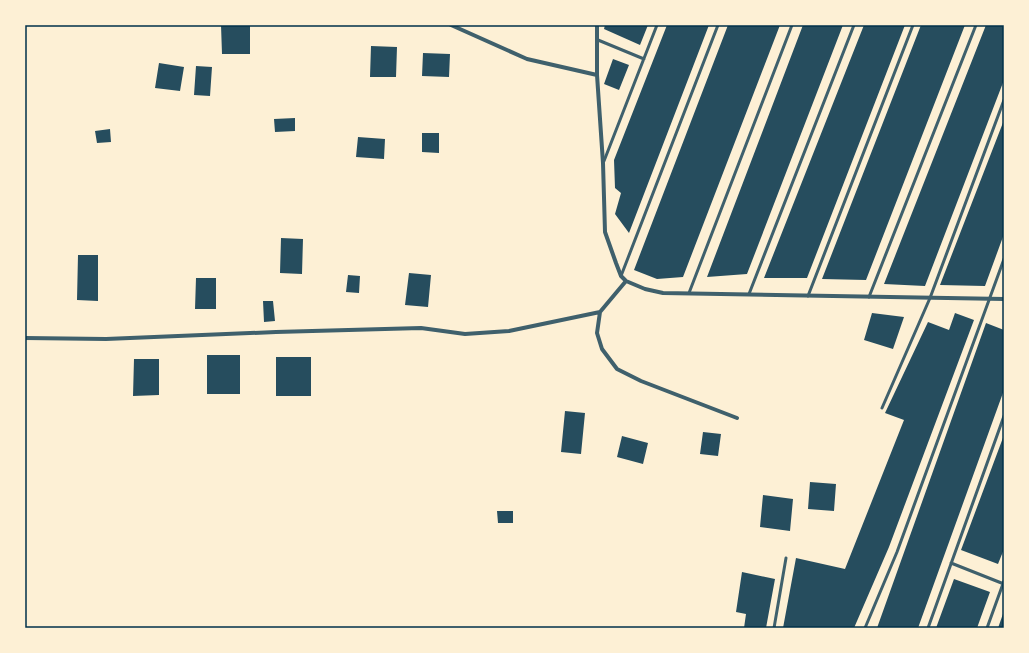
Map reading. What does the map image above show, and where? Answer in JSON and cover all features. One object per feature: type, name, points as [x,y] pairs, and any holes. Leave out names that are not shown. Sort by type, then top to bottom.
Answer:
[{"type":"street","points":[[451,25],[527,59],[597,75]]},
{"type":"street","points":[[597,25],[597,75],[603,163],[605,232],[621,276],[626,281],[645,289],[663,293],[1004,299]]},
{"type":"street","points":[[626,281],[600,312],[597,333],[602,349],[617,368],[640,381],[737,418]]},
{"type":"street","points":[[25,338],[106,339],[421,328],[464,334],[509,331],[600,312]]},
{"type":"lane","points":[[603,163],[657,25]]},
{"type":"lane","points":[[621,276],[718,25]]},
{"type":"lane","points":[[689,293],[792,25]]},
{"type":"lane","points":[[749,294],[854,25]]},
{"type":"lane","points":[[808,296],[913,25]]},
{"type":"lane","points":[[869,297],[976,25]]},
{"type":"lane","points":[[598,40],[644,59]]},
{"type":"lane","points":[[882,408],[930,298],[1004,100]]},
{"type":"lane","points":[[865,628],[897,552],[1004,259]]},
{"type":"lane","points":[[928,628],[1004,416]]},
{"type":"lane","points":[[774,628],[786,558]]},
{"type":"lane","points":[[951,563],[1004,583],[987,628]]},
{"type":"building","points":[[221,25],[250,25],[250,54],[222,54]]},
{"type":"building","points":[[605,25],[648,25],[640,45],[604,29]]},
{"type":"building","points":[[667,25],[709,25],[629,233],[615,214],[621,193],[615,188],[614,160]]},
{"type":"building","points":[[728,25],[780,25],[683,277],[657,279],[634,270]]},
{"type":"building","points":[[803,25],[843,25],[747,274],[707,277]]},
{"type":"building","points":[[864,25],[905,25],[807,278],[764,278]]},
{"type":"building","points":[[921,25],[965,25],[866,280],[822,279]]},
{"type":"building","points":[[986,25],[1004,25],[1004,80],[925,286],[884,284]]},
{"type":"building","points":[[371,46],[397,47],[396,77],[370,77]]},
{"type":"building","points":[[423,53],[450,54],[449,77],[422,76]]},
{"type":"building","points":[[613,59],[629,65],[619,90],[604,84]]},
{"type":"building","points":[[159,63],[184,67],[180,91],[155,88]]},
{"type":"building","points":[[196,66],[212,67],[210,96],[194,95]]},
{"type":"building","points":[[295,118],[295,131],[275,132],[274,119]]},
{"type":"building","points":[[1004,120],[1004,234],[985,286],[940,285]]},
{"type":"building","points":[[110,129],[111,142],[97,143],[95,131]]},
{"type":"building","points":[[422,133],[439,133],[439,153],[422,152]]},
{"type":"building","points":[[358,137],[385,139],[384,159],[356,157]]},
{"type":"building","points":[[281,238],[303,239],[302,274],[280,273]]},
{"type":"building","points":[[78,255],[98,255],[98,301],[77,300]]},
{"type":"building","points":[[409,273],[431,275],[428,307],[405,305]]},
{"type":"building","points":[[348,275],[360,276],[359,293],[346,292]]},
{"type":"building","points":[[196,278],[216,278],[216,309],[195,309]]},
{"type":"building","points":[[263,301],[273,301],[275,321],[264,322]]},
{"type":"building","points":[[872,313],[904,317],[893,349],[864,340]]},
{"type":"building","points":[[955,313],[974,320],[889,547],[854,628],[783,628],[796,558],[845,569],[904,420],[885,413],[928,322],[949,330]]},
{"type":"building","points":[[986,323],[1004,330],[1004,390],[918,628],[877,628]]},
{"type":"building","points":[[207,355],[240,355],[240,394],[207,394]]},
{"type":"building","points":[[276,357],[311,357],[311,396],[276,396]]},
{"type":"building","points":[[134,359],[159,359],[159,395],[133,396]]},
{"type":"building","points":[[565,411],[585,413],[581,454],[561,452]]},
{"type":"building","points":[[703,432],[721,434],[718,456],[700,454]]},
{"type":"building","points":[[1004,435],[1004,549],[998,564],[961,550]]},
{"type":"building","points":[[622,436],[648,443],[643,464],[617,457]]},
{"type":"building","points":[[810,482],[836,484],[834,511],[808,509]]},
{"type":"building","points":[[763,495],[793,499],[790,531],[760,527]]},
{"type":"building","points":[[497,511],[513,511],[513,523],[498,523]]},
{"type":"building","points":[[742,572],[775,579],[766,628],[744,628],[746,614],[736,612]]},
{"type":"building","points":[[954,579],[990,592],[977,628],[936,628]]},
{"type":"building","points":[[1004,611],[1004,628],[998,628]]}]
